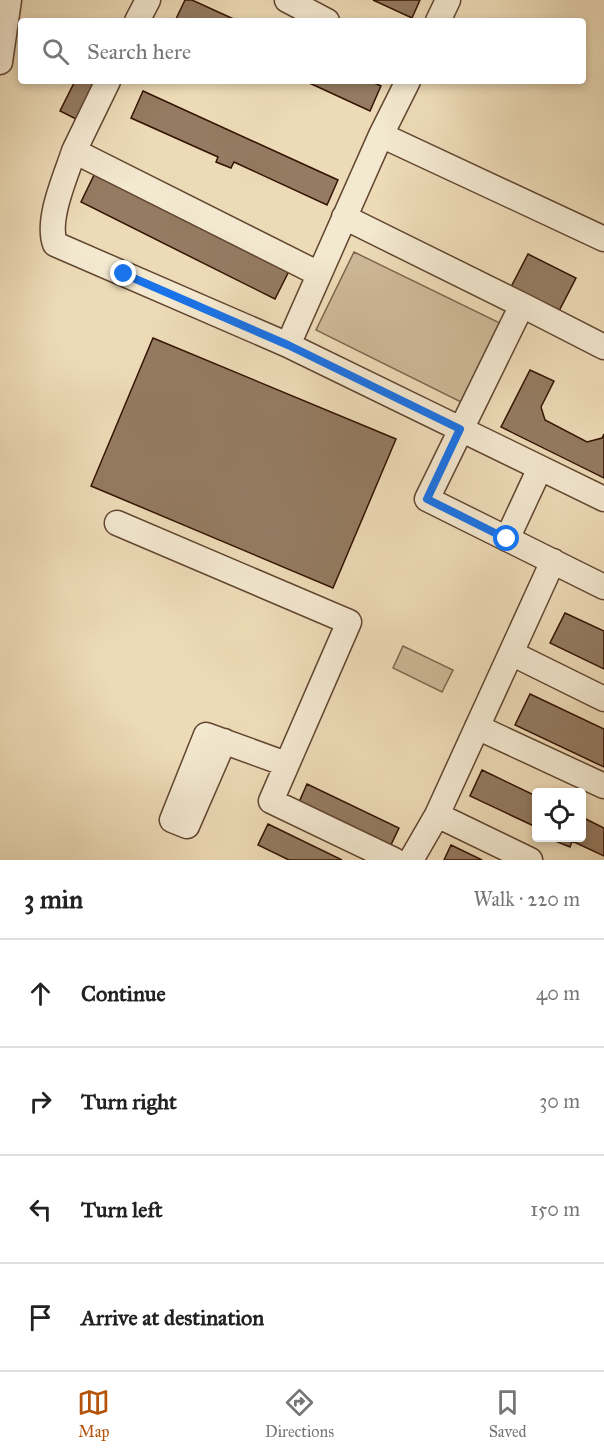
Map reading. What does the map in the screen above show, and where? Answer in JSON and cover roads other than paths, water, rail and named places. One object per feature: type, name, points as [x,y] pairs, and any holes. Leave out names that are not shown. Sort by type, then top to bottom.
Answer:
[{"type":"lane","points":[[0,62],[9,0]]},
{"type":"lane","points":[[138,18],[147,0]]},
{"type":"lane","points":[[287,0],[321,18]]},
{"type":"lane","points":[[439,18],[448,0]]},
{"type":"lane","points":[[107,84],[74,151],[61,189],[51,232],[55,244],[288,345],[604,499]]},
{"type":"lane","points":[[288,345],[381,135],[406,84]]},
{"type":"lane","points":[[381,135],[604,239]]},
{"type":"lane","points":[[74,151],[319,274]]},
{"type":"lane","points":[[344,217],[604,347]]},
{"type":"lane","points":[[522,305],[427,499],[604,587]]},
{"type":"lane","points":[[507,539],[540,468]]},
{"type":"lane","points":[[117,523],[349,622],[270,801],[393,860]]},
{"type":"lane","points":[[411,860],[437,815],[553,561]]},
{"type":"lane","points":[[511,653],[604,699]]},
{"type":"lane","points":[[477,727],[604,786]]},
{"type":"lane","points":[[194,787],[206,735],[286,764]]},
{"type":"lane","points":[[437,815],[530,860]]}]
